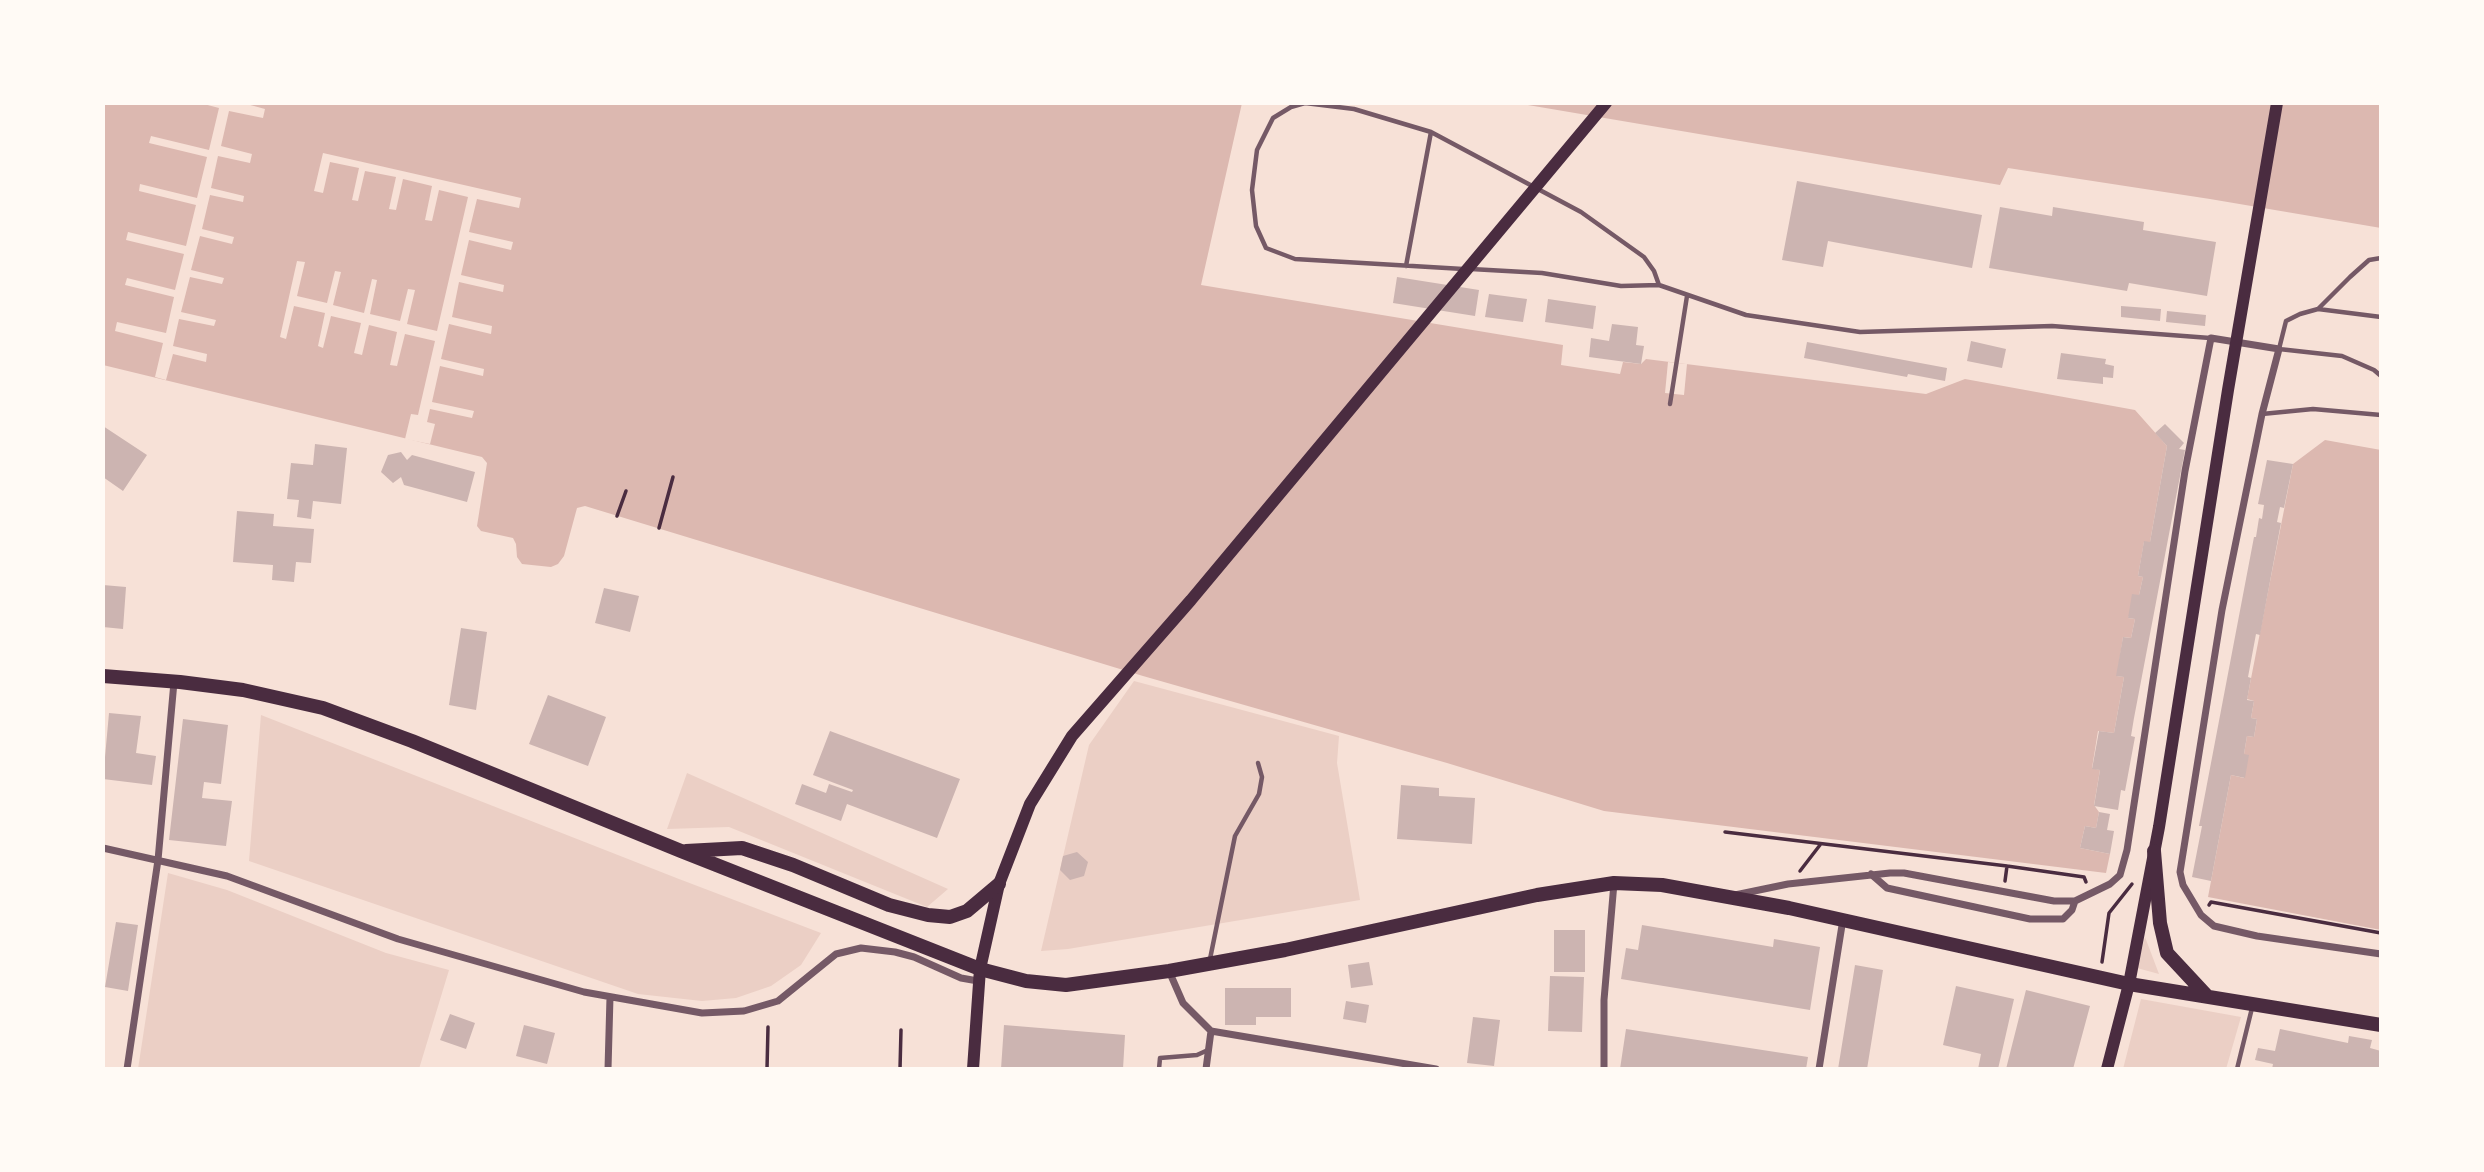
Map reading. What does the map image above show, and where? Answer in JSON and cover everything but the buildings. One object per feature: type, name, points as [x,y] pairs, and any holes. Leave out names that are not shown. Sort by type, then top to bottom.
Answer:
[{"type":"highway","points":[[103,676],[243,690],[323,708],[412,741],[979,975],[1066,985],[1169,971],[1285,950],[1537,895],[1614,883],[1662,885],[1843,919],[2129,984],[2381,1025]]},
{"type":"highway","points":[[681,851],[742,848],[793,865],[889,905],[928,915],[950,917],[967,911],[999,884]]},
{"type":"highway","points":[[2154,851],[2160,923],[2167,953],[2207,996]]},
{"type":"main road","points":[[973,1069],[979,975],[999,884],[1030,804],[1072,736],[1191,600],[1606,103]]},
{"type":"main road","points":[[2107,1069],[2129,984],[2159,827],[2228,390],[2277,103]]},
{"type":"street","points":[[1725,897],[1780,885],[1871,874],[1904,873],[2054,901],[2075,901],[2110,884],[2120,875],[2127,850],[2185,471],[2211,338],[2279,349],[2262,414],[2222,610],[2180,872],[2190,898],[2201,915],[2214,926],[2257,936],[2381,954]]},
{"type":"street","points":[[127,1069],[158,860],[174,681]]},
{"type":"street","points":[[103,848],[227,876],[398,939],[584,992],[702,1013],[760,1008],[778,1000],[836,954],[861,948],[914,957],[961,978],[979,975]]},
{"type":"street","points":[[1871,874],[1887,888],[2030,919],[2063,919],[2072,910],[2075,901]]},
{"type":"street","points":[[1604,1069],[1604,1000],[1614,883]]},
{"type":"street","points":[[1819,1069],[1843,919]]},
{"type":"street","points":[[1169,971],[1183,1003],[1211,1031],[1436,1069]]},
{"type":"street","points":[[607,1069],[610,997]]},
{"type":"street","points":[[1206,1069],[1211,1031]]},
{"type":"lane","points":[[1659,285],[1654,271],[1644,257],[1581,212],[1431,132],[1354,109],[1305,103],[1291,107],[1273,118],[1257,150],[1252,190],[1256,226],[1266,248],[1295,259],[1542,272],[1621,286],[1659,285],[1746,315],[1860,332],[2052,326],[2211,338]]},
{"type":"lane","points":[[1406,266],[1431,132]]},
{"type":"lane","points":[[2318,309],[2369,260],[2381,258]]},
{"type":"lane","points":[[1670,404],[1688,296]]},
{"type":"lane","points":[[2381,317],[2318,309],[2300,314],[2286,321],[2279,349],[2342,356],[2374,370],[2381,376]]},
{"type":"lane","points":[[2262,414],[2313,409],[2381,415]]},
{"type":"lane","points":[[1209,964],[1235,836],[1259,794],[1262,777],[1258,763]]},
{"type":"lane","points":[[2236,1069],[2253,1003]]},
{"type":"lane","points":[[1159,1069],[1160,1058],[1197,1055],[1208,1050]]},
{"type":"path","points":[[659,527],[673,477]]},
{"type":"path","points":[[617,516],[626,492]]},
{"type":"path","points":[[1724,832],[2084,877],[2092,893]]},
{"type":"path","points":[[2099,977],[2109,914],[2133,883],[2135,874]]},
{"type":"path","points":[[2201,915],[2211,902],[2381,933]]},
{"type":"path","points":[[767,1069],[768,1027]]},
{"type":"path","points":[[900,1069],[901,1030]]},
{"type":"shaded area","points":[[103,103],[1242,103],[1201,285],[1563,345],[1561,365],[1620,374],[1623,362],[1641,364],[1646,359],[1926,394],[1965,379],[2135,410],[2167,446],[2150,542],[2144,542],[2138,576],[2143,577],[2139,595],[2128,618],[2135,619],[2131,638],[2123,637],[2117,676],[2124,677],[2114,733],[2098,731],[2092,768],[2100,770],[2094,805],[2099,812],[2096,828],[2085,826],[2080,848],[2110,854],[2106,873],[1604,811],[1143,676],[585,506],[577,508],[564,556],[558,564],[551,567],[522,564],[517,557],[513,538],[481,531],[477,526],[487,463],[482,457],[103,365]]},
{"type":"shaded area","points":[[1516,103],[2381,103],[2381,228],[2008,168],[2000,185]]},
{"type":"shaded area","points":[[2325,440],[2381,450],[2381,930],[2208,897],[2231,775],[2244,778],[2247,736],[2254,737],[2257,719],[2251,718],[2254,701],[2247,699],[2293,464]]},
{"type":"shaded area","points":[[1134,681],[1339,736],[1337,763],[1360,900],[1068,949],[1041,951],[1089,745]]},
{"type":"shaded area","points":[[261,715],[821,933],[801,965],[771,986],[736,998],[702,1001],[638,994],[249,861]]},
{"type":"shaded area","points":[[687,773],[948,889],[927,907],[729,827],[667,829]]},
{"type":"shaded area","points":[[168,873],[227,890],[386,953],[449,970],[419,1069],[138,1069]]},
{"type":"shaded area","points":[[2145,937],[2159,974],[2137,968]]},
{"type":"shaded area","points":[[2141,999],[2241,1017],[2226,1069],[2123,1069]]},
{"type":"pier","points":[[200,103],[243,103],[265,109],[263,118],[229,111],[221,146],[252,154],[250,163],[218,156],[211,188],[244,196],[243,202],[210,195],[202,229],[234,237],[232,244],[200,236],[191,270],[224,278],[222,284],[190,277],[181,312],[216,320],[214,326],[179,319],[173,346],[207,354],[206,362],[173,354],[166,380],[155,377],[163,343],[115,331],[117,322],[166,333],[174,297],[125,285],[127,278],[175,290],[184,254],[126,240],[128,232],[186,246],[196,205],[139,191],[140,184],[197,198],[207,157],[149,143],[151,136],[209,150],[219,108]]},
{"type":"pier","points":[[323,153],[521,198],[519,208],[477,199],[469,232],[513,242],[511,250],[469,240],[461,275],[504,285],[503,292],[459,282],[452,317],[492,326],[491,334],[449,324],[441,359],[484,369],[483,376],[440,366],[432,402],[474,411],[472,418],[430,409],[427,422],[435,424],[430,444],[405,439],[411,414],[418,415],[435,341],[405,334],[397,366],[390,365],[397,332],[369,325],[362,355],[354,353],[361,323],[331,316],[323,348],[318,346],[325,313],[294,306],[286,339],[280,337],[297,261],[305,262],[297,296],[327,303],[335,271],[341,272],[333,305],[364,313],[372,279],[377,280],[370,314],[400,321],[408,289],[415,290],[407,324],[437,331],[468,197],[439,190],[432,221],[425,220],[432,186],[403,179],[396,210],[389,209],[396,177],[365,171],[358,201],[352,200],[359,168],[330,162],[323,193],[314,191]]},
{"type":"pier","points":[[1668,362],[1687,364],[1684,395],[1665,393]]}]
